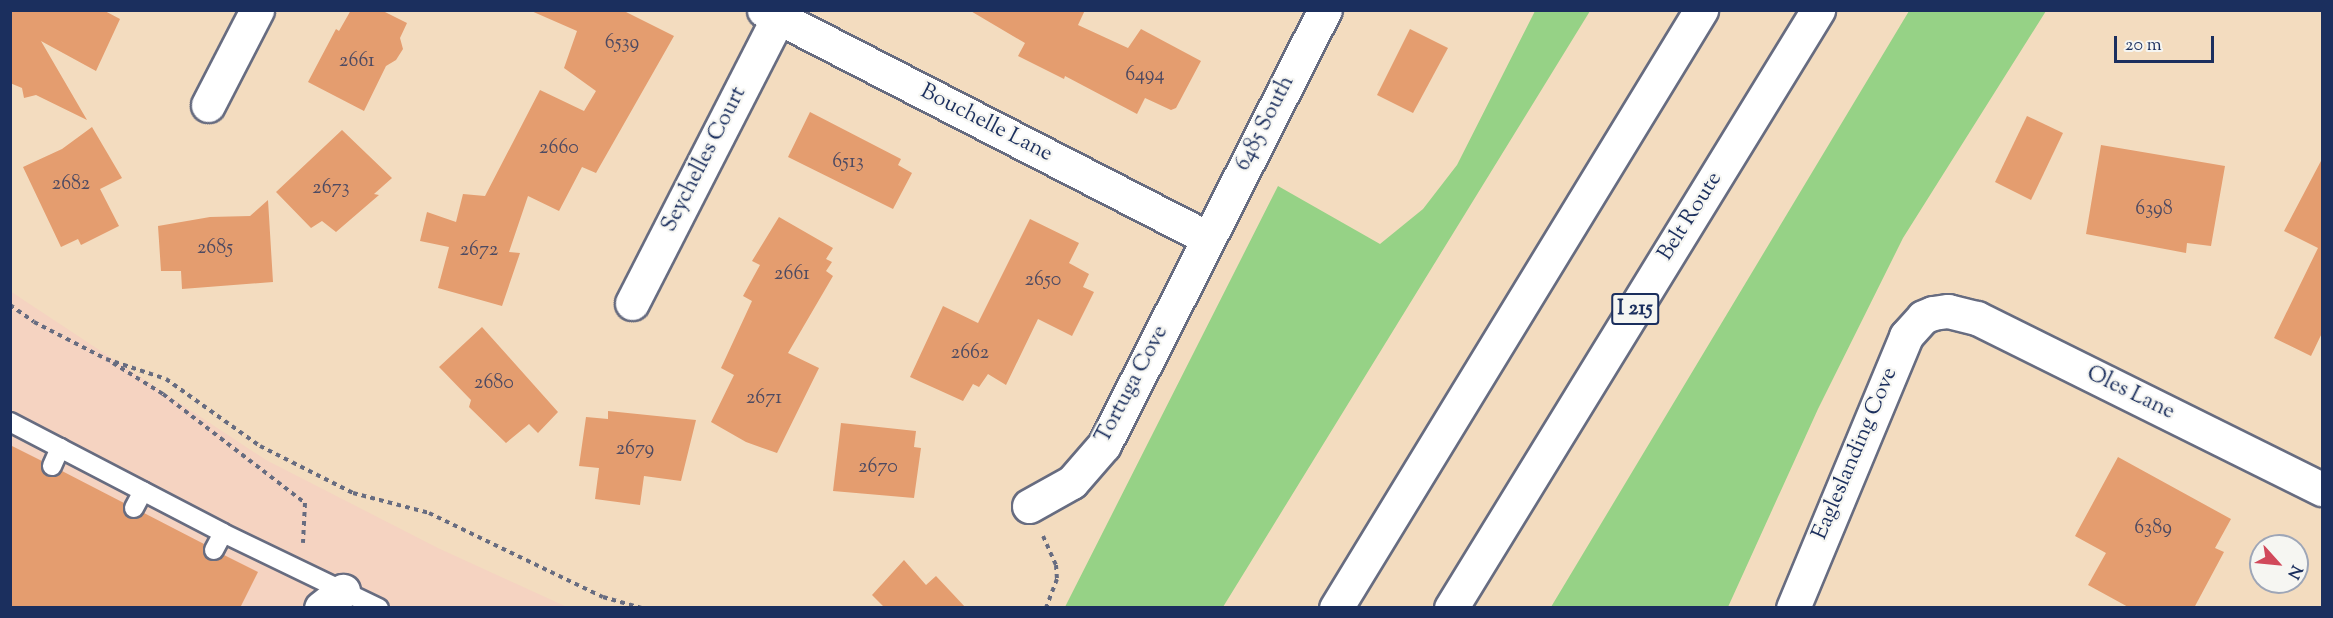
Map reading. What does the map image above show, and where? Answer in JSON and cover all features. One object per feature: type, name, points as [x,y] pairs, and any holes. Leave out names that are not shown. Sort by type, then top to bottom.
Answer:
[{"type":"main road","points":[[208,105],[256,10]]},
{"type":"main road","name":"6485 South","points":[[1208,238],[1325,10]]},
{"type":"main road","points":[[1336,608],[1701,10]]},
{"type":"main road","name":"Belt Route","points":[[1451,608],[1818,10]]},
{"type":"main road","name":"Bouchelle Lane","points":[[771,14],[1208,238]]},
{"type":"main road","name":"Seychelles Court","points":[[632,303],[771,14]]},
{"type":"main road","name":"Tortuga Cove","points":[[1029,506],[1071,482],[1104,445],[1208,238]]},
{"type":"main road","name":"Oles Lane","points":[[1933,313],[1948,311],[1977,318],[2322,489]]},
{"type":"main road","name":"Eagleslanding Cove","points":[[1793,608],[1906,336],[1923,317],[1933,313]]},
{"type":"lane","points":[[10,422],[223,533],[335,602],[379,608]]},
{"type":"lane","points":[[52,466],[60,448]]},
{"type":"lane","points":[[134,508],[143,491]]},
{"type":"lane","points":[[214,550],[223,533]]},
{"type":"path","points":[[10,305],[34,322],[106,359],[164,394],[305,503],[302,552]]},
{"type":"path","points":[[106,359],[166,378],[260,446],[353,493],[429,513],[603,597],[642,608]]},
{"type":"path","points":[[1046,608],[1058,579],[1056,565]]},
{"type":"shaded area","points":[[10,291],[266,460],[438,548],[567,607],[11,607]]},
{"type":"green space","points":[[1535,11],[1590,11],[1223,607],[1065,607],[1278,186],[1380,244],[1423,209],[1457,165]]},
{"type":"green space","points":[[1909,11],[2046,11],[1903,238],[1818,409],[1728,607],[1551,607]]},
{"type":"building","points":[[10,10],[103,10],[120,19],[96,71],[41,41],[87,120],[36,95],[24,98],[22,88],[10,83]]},
{"type":"building","points":[[351,10],[381,10],[407,23],[400,38],[403,49],[396,60],[386,66],[364,111],[308,82],[336,29],[339,31]]},
{"type":"building","points":[[529,10],[622,10],[674,36],[596,173],[582,167],[559,211],[528,196],[509,252],[520,253],[502,306],[438,288],[449,247],[420,241],[427,212],[456,222],[463,194],[485,196],[540,90],[584,111],[596,91],[564,68],[577,31]]},
{"type":"building","points":[[969,10],[1085,10],[1078,25],[1128,48],[1141,29],[1201,61],[1176,108],[1171,110],[1145,98],[1137,114],[1065,76],[1064,79],[1018,56],[1025,43]]},
{"type":"building","points":[[1410,29],[1448,48],[1413,113],[1377,95]]},
{"type":"building","points":[[810,112],[901,159],[898,165],[912,173],[893,209],[788,157]]},
{"type":"building","points":[[2027,116],[2063,133],[2031,200],[1995,182]]},
{"type":"building","points":[[92,127],[122,178],[100,189],[119,226],[81,245],[78,239],[61,247],[23,167],[62,149]]},
{"type":"building","points":[[342,130],[392,178],[374,194],[379,195],[336,232],[322,221],[311,228],[276,192]]},
{"type":"building","points":[[2101,145],[2225,166],[2211,246],[2187,243],[2186,253],[2086,234]]},
{"type":"building","points":[[2322,159],[2322,333],[2311,356],[2274,338],[2318,248],[2284,231]]},
{"type":"building","points":[[268,200],[273,282],[182,289],[181,271],[161,271],[158,226],[210,217],[250,216]]},
{"type":"building","points":[[779,217],[833,248],[826,259],[832,262],[826,271],[833,276],[788,353],[819,368],[777,453],[746,442],[711,422],[734,375],[721,368],[752,301],[743,296],[760,265],[752,261]]},
{"type":"building","points":[[1030,219],[1079,243],[1069,263],[1089,274],[1083,287],[1094,292],[1072,336],[1038,319],[1006,385],[988,374],[979,387],[973,384],[963,401],[910,377],[943,306],[978,323]]},
{"type":"building","points":[[482,327],[558,412],[538,433],[529,424],[506,443],[469,407],[471,400],[439,367]]},
{"type":"building","points":[[608,411],[696,420],[681,481],[644,476],[640,505],[595,499],[599,468],[579,466],[586,417],[608,419]]},
{"type":"building","points":[[841,423],[916,431],[914,447],[921,448],[914,498],[833,491]]},
{"type":"building","points":[[10,445],[42,461],[41,468],[47,476],[54,477],[62,471],[124,503],[124,513],[129,518],[144,513],[204,544],[204,555],[209,560],[219,560],[224,555],[258,572],[240,608],[10,608]]},
{"type":"building","points":[[2118,457],[2231,519],[2215,548],[2224,552],[2194,608],[2130,608],[2088,585],[2106,553],[2075,536]]},
{"type":"building","points":[[904,560],[926,585],[936,576],[966,608],[885,608],[872,595]]}]
